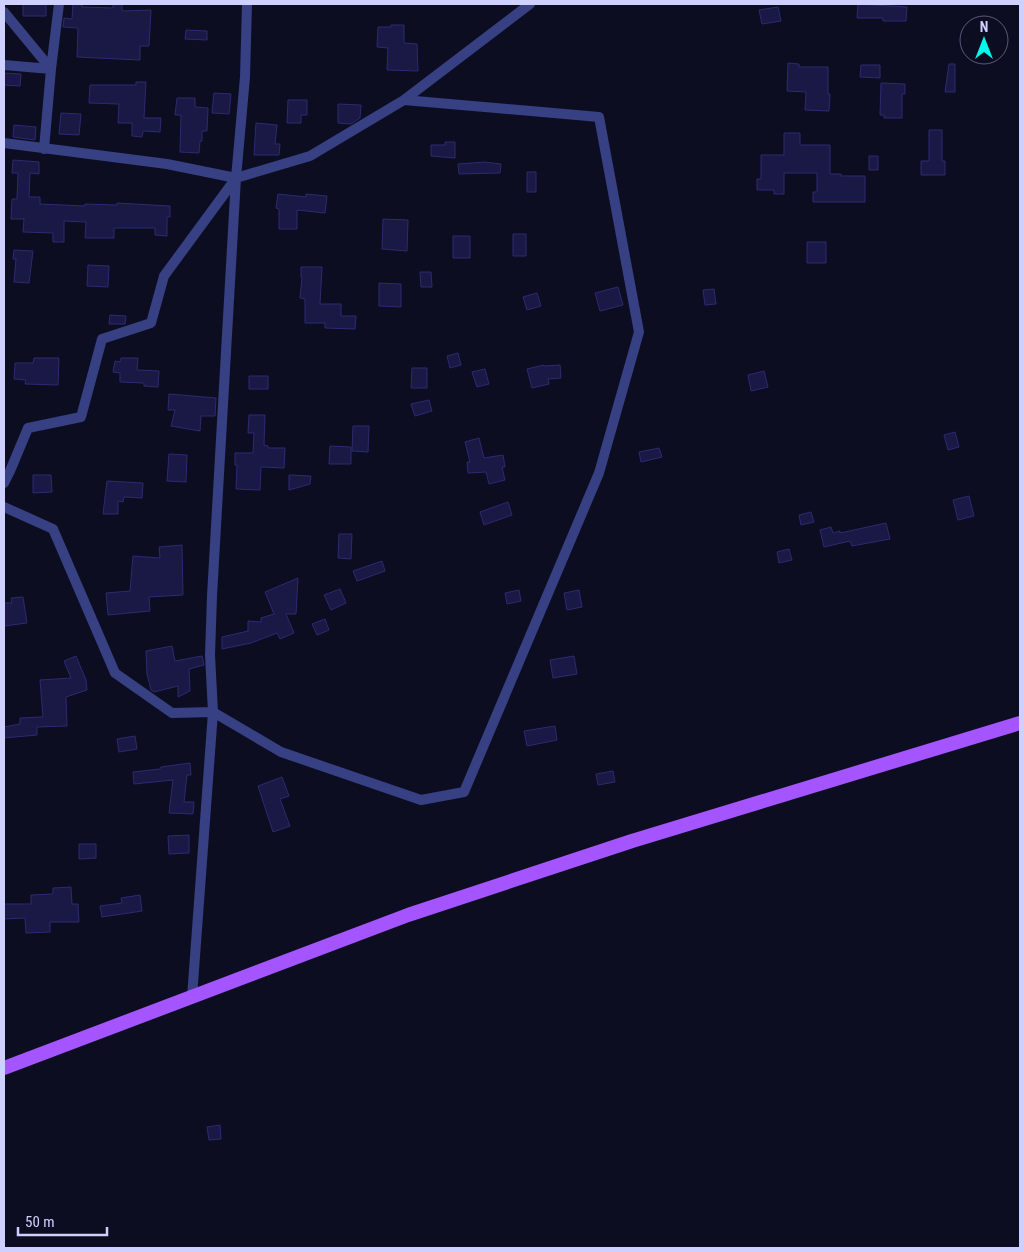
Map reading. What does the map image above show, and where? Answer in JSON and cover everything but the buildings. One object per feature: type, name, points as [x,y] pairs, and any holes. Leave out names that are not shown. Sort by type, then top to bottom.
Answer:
[{"type":"main road","points":[[4,1068],[408,915],[632,841],[1020,723]]},
{"type":"street","points":[[44,149],[59,4]]},
{"type":"street","points":[[192,997],[213,712],[210,655],[212,596],[236,178],[245,77],[247,4]]},
{"type":"street","points":[[4,143],[167,164],[236,178],[310,156],[404,100],[530,4]]},
{"type":"street","points":[[4,12],[51,69]]},
{"type":"street","points":[[4,65],[51,69]]},
{"type":"street","points":[[4,507],[53,529],[115,673],[172,713],[213,712],[281,752],[421,800],[464,792],[600,472],[639,332],[600,118],[404,100]]},
{"type":"street","points":[[4,483],[28,428],[81,417],[102,339],[151,323],[164,276],[236,178]]}]
